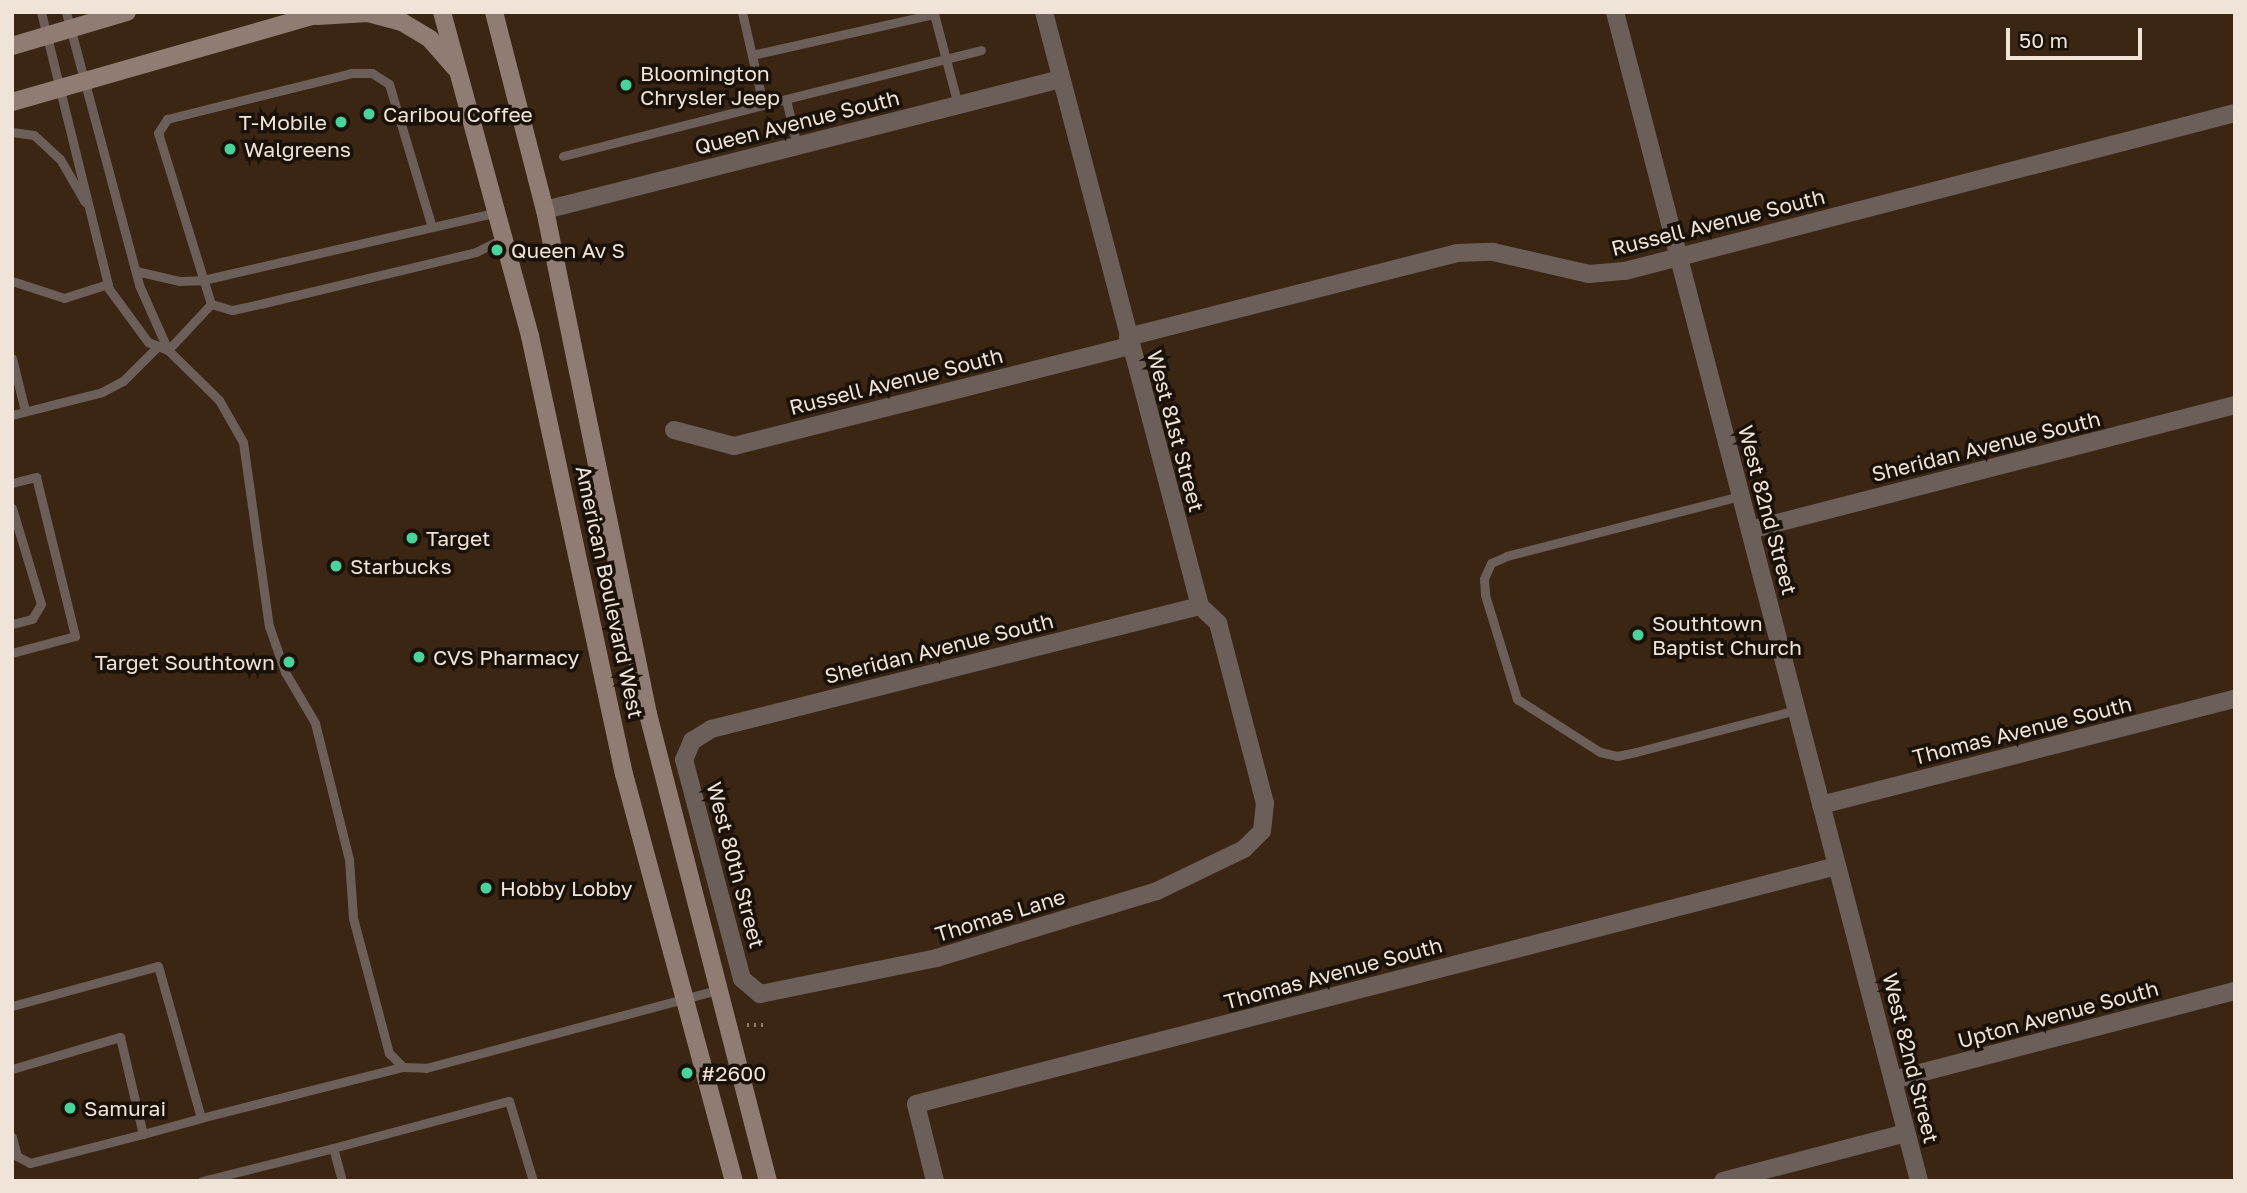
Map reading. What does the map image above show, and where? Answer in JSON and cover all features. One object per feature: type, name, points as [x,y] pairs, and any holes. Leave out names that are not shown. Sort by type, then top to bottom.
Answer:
[{"type":"main road","points":[[12,46],[47,34],[68,20],[127,12]]},
{"type":"main road","name":"American Boulevard West","points":[[442,12],[497,212],[563,475],[624,774],[734,1181]]},
{"type":"main road","name":"American Boulevard West","points":[[494,12],[545,210],[648,714],[768,1181]]},
{"type":"main road","points":[[12,102],[320,14],[368,13],[402,22],[430,39],[458,71]]},
{"type":"street","name":"West 81st Street","points":[[1044,12],[1200,606],[1218,624],[1265,803],[1262,831],[1244,849]]},
{"type":"street","name":"West 82nd Street","points":[[1615,12],[1919,1181]]},
{"type":"street","name":"Queen Avenue South","points":[[545,210],[1061,79]]},
{"type":"street","name":"Russell Avenue South","points":[[674,430],[734,446],[1457,253],[1493,252],[1589,274],[1625,271],[2235,113]]},
{"type":"street","name":"Sheridan Avenue South","points":[[1749,530],[2235,405]]},
{"type":"street","name":"Sheridan Avenue South","points":[[692,741],[711,729],[1200,606]]},
{"type":"street","name":"Thomas Avenue South","points":[[1821,805],[2235,699]]},
{"type":"street","name":"West 80th Street","points":[[692,741],[684,760],[738,966],[742,979],[760,994]]},
{"type":"street","name":"Thomas Lane","points":[[760,994],[937,958],[1157,891],[1244,849]]},
{"type":"street","name":"Thomas Avenue South","points":[[935,1181],[916,1104],[1837,866]]},
{"type":"street","name":"Upton Avenue South","points":[[1893,1080],[2235,991]]},
{"type":"street","points":[[1723,1181],[1906,1133]]},
{"type":"lane","points":[[41,12],[108,284],[123,314],[148,342],[168,350],[219,400],[243,442],[269,626],[285,672],[315,723],[349,859],[353,918],[389,1052],[402,1067]]},
{"type":"lane","points":[[742,12],[763,104]]},
{"type":"lane","points":[[752,55],[927,13],[938,20],[958,105]]},
{"type":"lane","points":[[68,20],[136,271],[168,350]]},
{"type":"lane","points":[[563,156],[981,50]]},
{"type":"lane","points":[[211,304],[158,133],[160,124],[351,73],[372,74],[389,84],[432,227]]},
{"type":"lane","points":[[786,99],[797,146]]},
{"type":"lane","points":[[12,132],[34,135],[60,159],[90,209]]},
{"type":"lane","points":[[136,271],[179,281],[203,280],[497,212]]},
{"type":"lane","points":[[211,304],[232,310],[260,304],[476,252],[503,237]]},
{"type":"lane","points":[[12,281],[64,298],[108,284]]},
{"type":"lane","points":[[168,350],[211,304]]},
{"type":"lane","points":[[12,415],[113,387],[158,346]]},
{"type":"lane","points":[[12,358],[24,411]]},
{"type":"lane","points":[[12,483],[36,477],[75,636],[12,653]]},
{"type":"lane","points":[[1740,496],[1507,556],[1491,563],[1484,579],[1485,595],[1509,685],[1517,699],[1601,752],[1617,756],[1636,752],[1796,710]]},
{"type":"lane","points":[[12,508],[41,604],[32,619],[12,624]]},
{"type":"lane","points":[[12,1006],[158,965],[201,1118]]},
{"type":"lane","points":[[12,1138],[18,1156],[30,1163],[402,1067],[426,1068],[718,990]]},
{"type":"lane","points":[[12,1069],[120,1037],[143,1134]]},
{"type":"lane","points":[[202,1181],[509,1101],[533,1181]]},
{"type":"lane","points":[[333,1148],[342,1181]]},
{"type":"path","points":[[738,1020],[754,1028],[768,1025]]},
{"type":"place","name":"Bloomington Chrysler Jeep","points":[[626,85]]},
{"type":"place","name":"Caribou Coffee","points":[[369,114]]},
{"type":"place","name":"T-Mobile","points":[[341,122]]},
{"type":"place","name":"Walgreens","points":[[230,149]]},
{"type":"place","name":"Queen Av S","points":[[497,250]]},
{"type":"place","name":"Target","points":[[412,538]]},
{"type":"place","name":"Starbucks","points":[[336,566]]},
{"type":"place","name":"Southtown Baptist Church","points":[[1638,635]]},
{"type":"place","name":"CVS Pharmacy","points":[[419,657]]},
{"type":"place","name":"Target Southtown","points":[[289,662]]},
{"type":"place","name":"Hobby Lobby","points":[[486,888]]},
{"type":"place","name":"#2600","points":[[687,1073]]},
{"type":"place","name":"Samurai","points":[[70,1108]]}]
